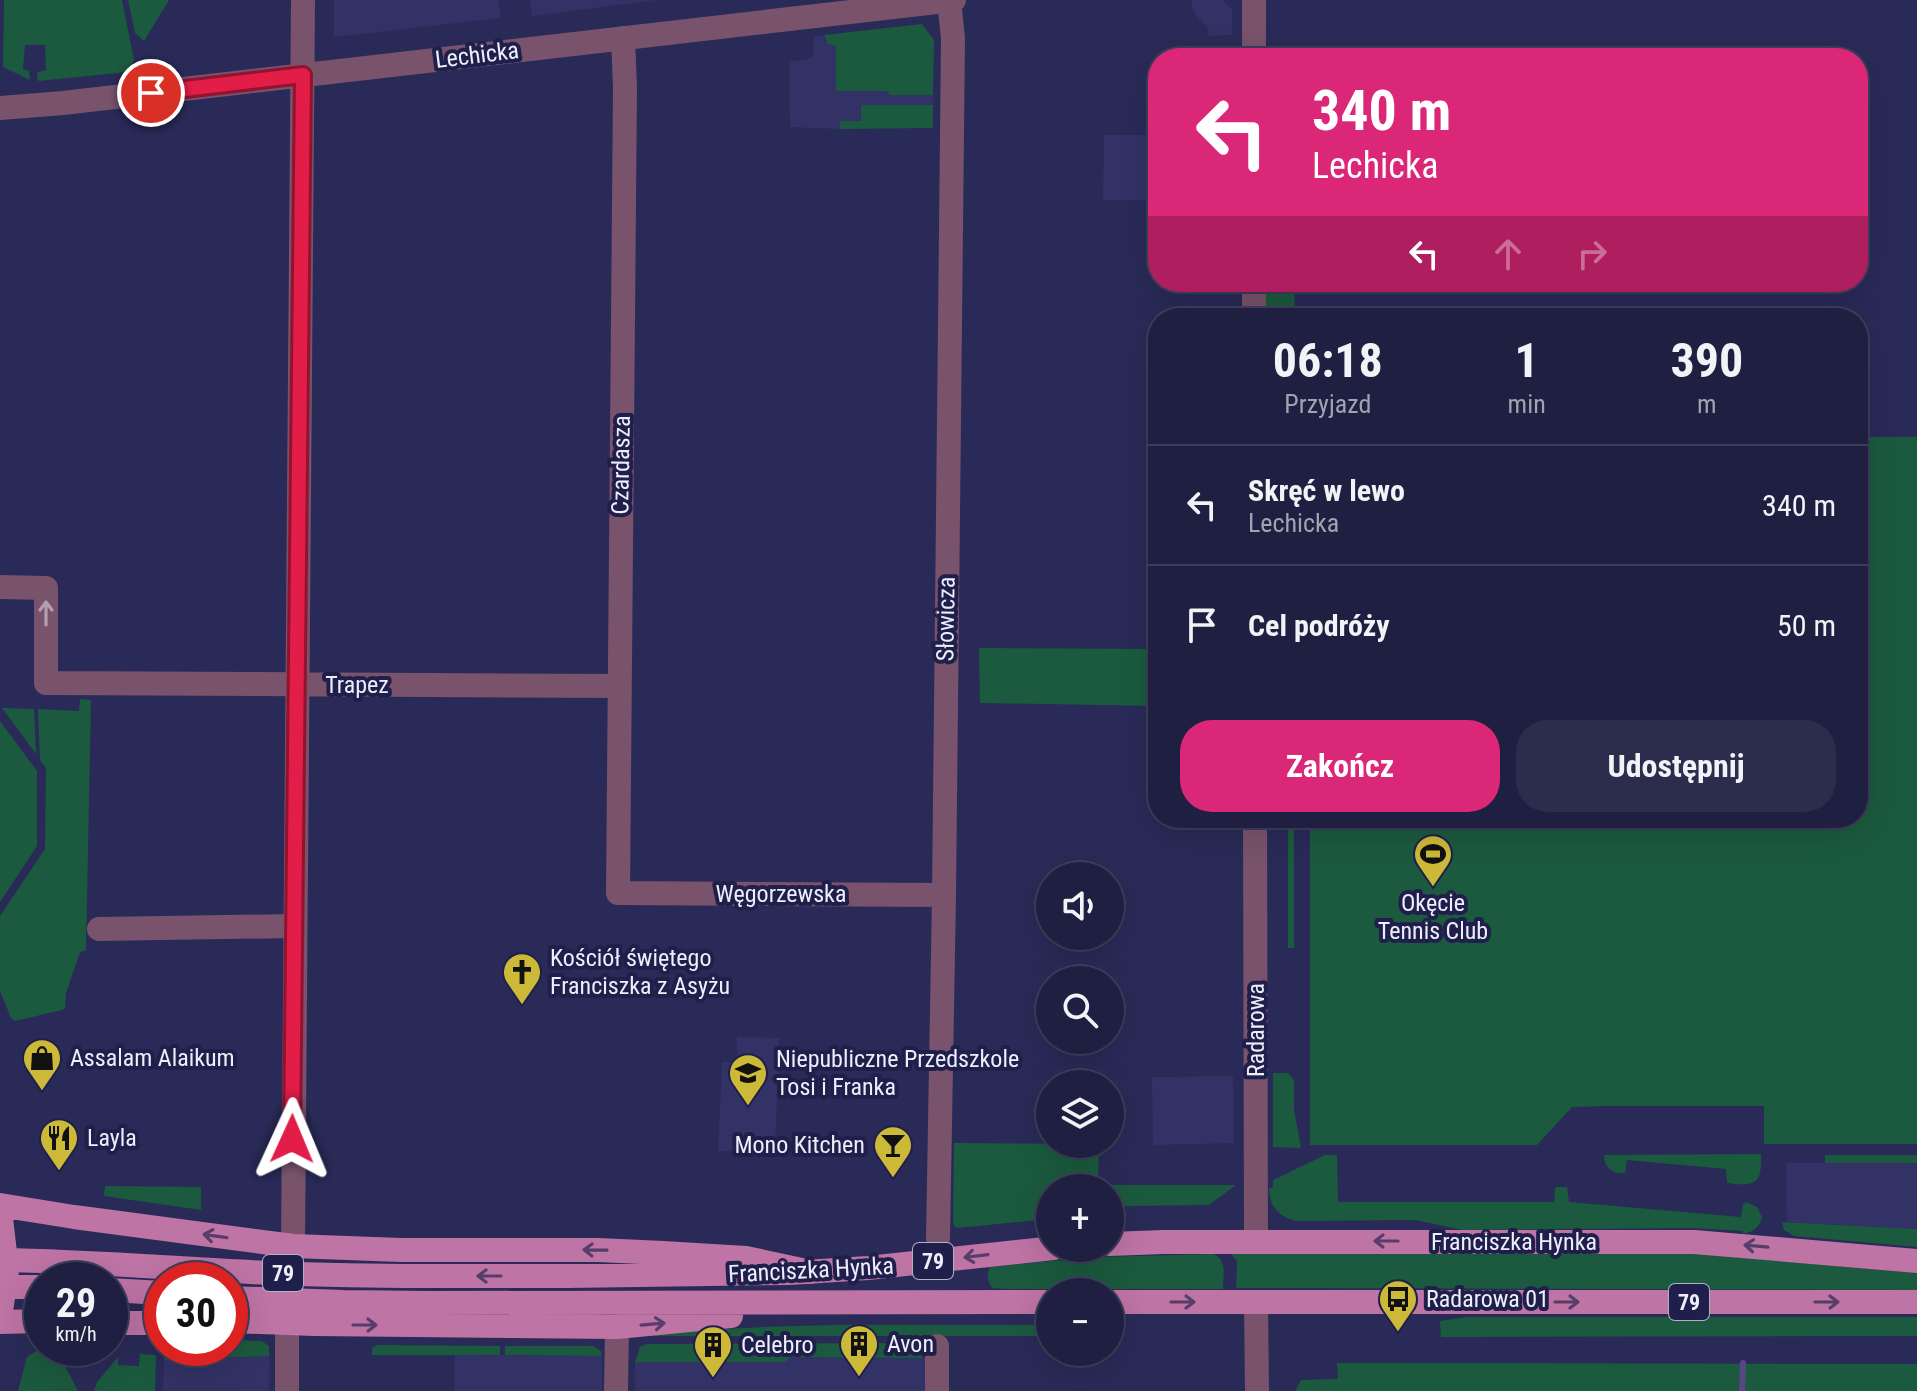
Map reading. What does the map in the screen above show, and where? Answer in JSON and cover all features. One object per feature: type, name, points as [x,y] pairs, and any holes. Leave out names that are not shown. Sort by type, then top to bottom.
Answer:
[{"type":"main road","points":[[24,1321],[0,1320],[7,1270],[0,1207],[293,1246],[663,1253],[746,1258],[811,1272]]},
{"type":"main road","name":"Franciszka Hynka","points":[[1124,1244],[1694,1242],[1917,1261]]},
{"type":"main road","name":"Franciszka Hynka","points":[[0,1260],[343,1275],[748,1275],[868,1268],[1036,1250]]},
{"type":"main road","points":[[0,1287],[24,1287]]},
{"type":"main road","name":"Franciszka Hynka","points":[[248,1299],[343,1302],[1036,1302]]},
{"type":"main road","points":[[248,1322],[617,1327],[845,1302]]},
{"type":"main road","name":"79","points":[[1124,1302],[1917,1302]]},
{"type":"street","points":[[293,1246],[303,0]]},
{"type":"street","name":"Lechicka","points":[[0,108],[952,0]]},
{"type":"street","name":"Słowicza","points":[[938,1238],[952,0]]},
{"type":"street","points":[[1254,0],[1254,48]]},
{"type":"street","name":"Czardasza","points":[[618,893],[623,38]]},
{"type":"street","name":"Trapez","points":[[0,587],[46,588],[46,683],[619,686]]},
{"type":"street","name":"Radarowa","points":[[1255,828],[1256,1242]]},
{"type":"street","name":"Węgorzewska","points":[[618,893],[944,895]]},
{"type":"street","points":[[99,929],[295,926]]},
{"type":"street","points":[[1256,1302],[1257,1391]]},
{"type":"street","points":[[287,1323],[287,1391]]},
{"type":"street","points":[[616,1391],[617,1327]]},
{"type":"street","points":[[937,1346],[937,1391]]},
{"type":"shaded area","points":[[334,0],[498,0],[501,18],[334,37]]},
{"type":"shaded area","points":[[530,0],[657,0],[532,16]]},
{"type":"shaded area","points":[[1191,0],[1223,0],[1232,10],[1232,35],[1208,36],[1208,27],[1194,13]]},
{"type":"shaded area","points":[[824,35],[825,40],[836,45],[888,94],[933,95],[933,105],[861,105],[861,121],[840,121],[840,129],[790,127],[789,61],[813,57],[814,36]]},
{"type":"shaded area","points":[[1104,135],[1148,135],[1148,200],[1103,200]]},
{"type":"shaded area","name":"Niepubliczne Przedszkole Tosi i Franka","points":[[737,1037],[779,1038],[775,1151],[718,1151],[722,1062],[737,1062]]},
{"type":"shaded area","points":[[1233,1076],[1234,1143],[1153,1145],[1152,1077]]},
{"type":"shaded area","points":[[1786,1163],[1917,1163],[1917,1229],[1787,1222]]},
{"type":"shaded area","points":[[455,1355],[602,1356],[602,1391],[454,1391]]},
{"type":"shaded area","points":[[269,1356],[269,1391],[163,1391],[164,1366],[248,1366],[248,1357]]},
{"type":"shaded area","points":[[789,1357],[927,1357],[926,1391],[635,1391],[635,1362],[786,1362]]},
{"type":"green space","points":[[4,0],[122,0],[134,60],[127,72],[39,81],[38,72],[46,70],[45,45],[25,45],[23,69],[29,71],[30,80],[3,67]]},
{"type":"green space","points":[[128,0],[169,0],[144,41],[135,33]]},
{"type":"green space","points":[[922,24],[934,40],[933,95],[836,91],[836,46],[828,44],[824,35]]},
{"type":"green space","points":[[861,105],[933,105],[933,128],[840,129],[840,121],[861,121]]},
{"type":"green space","points":[[1266,292],[1294,292],[1295,308],[1266,308]]},
{"type":"green space","points":[[1868,437],[1917,437],[1917,1144],[1764,1144],[1764,1106],[1605,1106],[1572,1107],[1537,1145],[1310,1145],[1310,828],[1868,828]]},
{"type":"green space","points":[[979,648],[1148,649],[1148,706],[980,703]]},
{"type":"green space","points":[[80,699],[91,700],[86,950],[80,952],[66,993],[65,1008],[15,1021],[0,991],[0,916],[45,849],[46,768],[40,760],[38,709],[79,711]]},
{"type":"green space","points":[[2,708],[34,709],[36,754]]},
{"type":"green space","points":[[0,721],[37,771],[37,846],[0,902]]},
{"type":"green space","points":[[1288,828],[1294,828],[1294,948],[1288,948]]},
{"type":"green space","points":[[1273,1073],[1288,1073],[1294,1080],[1294,1109],[1301,1148],[1273,1147]]},
{"type":"green space","points":[[954,1143],[1036,1144],[1036,1158],[1099,1158],[1098,1174],[1036,1174],[1036,1220],[957,1228],[953,1220]]},
{"type":"green space","points":[[1761,1154],[1758,1177],[1745,1184],[1727,1183],[1726,1169],[1627,1160],[1625,1173],[1617,1173],[1607,1166],[1604,1159],[1604,1155]]},
{"type":"green space","points":[[1325,1155],[1337,1155],[1338,1202],[1554,1202],[1556,1187],[1567,1187],[1569,1202],[1741,1217],[1746,1202],[1757,1207],[1762,1217],[1756,1228],[1743,1234],[1743,1231],[1691,1228],[1463,1230],[1415,1220],[1296,1221],[1280,1214],[1269,1194],[1273,1180]]},
{"type":"green space","points":[[1825,1155],[1917,1155],[1917,1163],[1825,1163]]},
{"type":"green space","points":[[1124,1185],[1236,1185],[1209,1205],[1124,1206]]},
{"type":"green space","points":[[105,1186],[201,1187],[201,1210],[104,1196]]},
{"type":"green space","points":[[1782,1222],[1917,1229],[1917,1247],[1794,1236],[1784,1230]]},
{"type":"green space","points":[[1230,1253],[1699,1254],[1917,1273],[1917,1290],[1236,1288],[1237,1261]]},
{"type":"green space","points":[[1212,1254],[1223,1263],[1223,1289],[1124,1289],[1124,1278],[1036,1278],[1036,1289],[1006,1289],[993,1288],[988,1279],[990,1267],[1043,1262],[1124,1262],[1124,1256]]},
{"type":"green space","points":[[1466,1317],[1917,1317],[1917,1336],[1441,1337],[1440,1321]]},
{"type":"green space","points":[[1036,1325],[1036,1336],[646,1336],[747,1328]]},
{"type":"green space","points":[[248,1341],[262,1341],[269,1346],[269,1356],[248,1357]]},
{"type":"green space","points":[[918,1343],[922,1358],[790,1357],[786,1362],[635,1362],[640,1347],[646,1344]]},
{"type":"green space","points":[[377,1345],[500,1346],[500,1355],[372,1355],[372,1348]]},
{"type":"green space","points":[[505,1346],[593,1346],[601,1351],[602,1356],[505,1355]]},
{"type":"green space","points":[[140,1354],[144,1354],[144,1366],[156,1366],[155,1391],[94,1391],[97,1382],[110,1366],[139,1366]]},
{"type":"green space","points":[[1337,1363],[1917,1364],[1917,1391],[1295,1391],[1301,1380],[1338,1379]]},
{"type":"green space","points":[[24,1366],[65,1366],[78,1391],[18,1391]]},
{"type":"waterway","points":[[1742,1391],[1743,1363]]},
{"type":"place","name":"Okęcie Tennis Club","points":[[1433,888]]},
{"type":"place","name":"Kościół świętego Franciszka z Asyżu","points":[[522,1006]]},
{"type":"place","name":"Assalam Alaikum","points":[[42,1092]]},
{"type":"place","name":"Niepubliczne Przedszkole Tosi i Franka","points":[[748,1107]]},
{"type":"place","name":"Layla","points":[[59,1172]]},
{"type":"place","name":"Mono Kitchen","points":[[893,1179]]},
{"type":"place","name":"Radarowa 01","points":[[1398,1333]]},
{"type":"place","name":"Avon","points":[[859,1378]]},
{"type":"place","name":"Celebro","points":[[713,1379]]},
{"type":"route","points":[[151,93],[303,75],[292,1139]]}]
